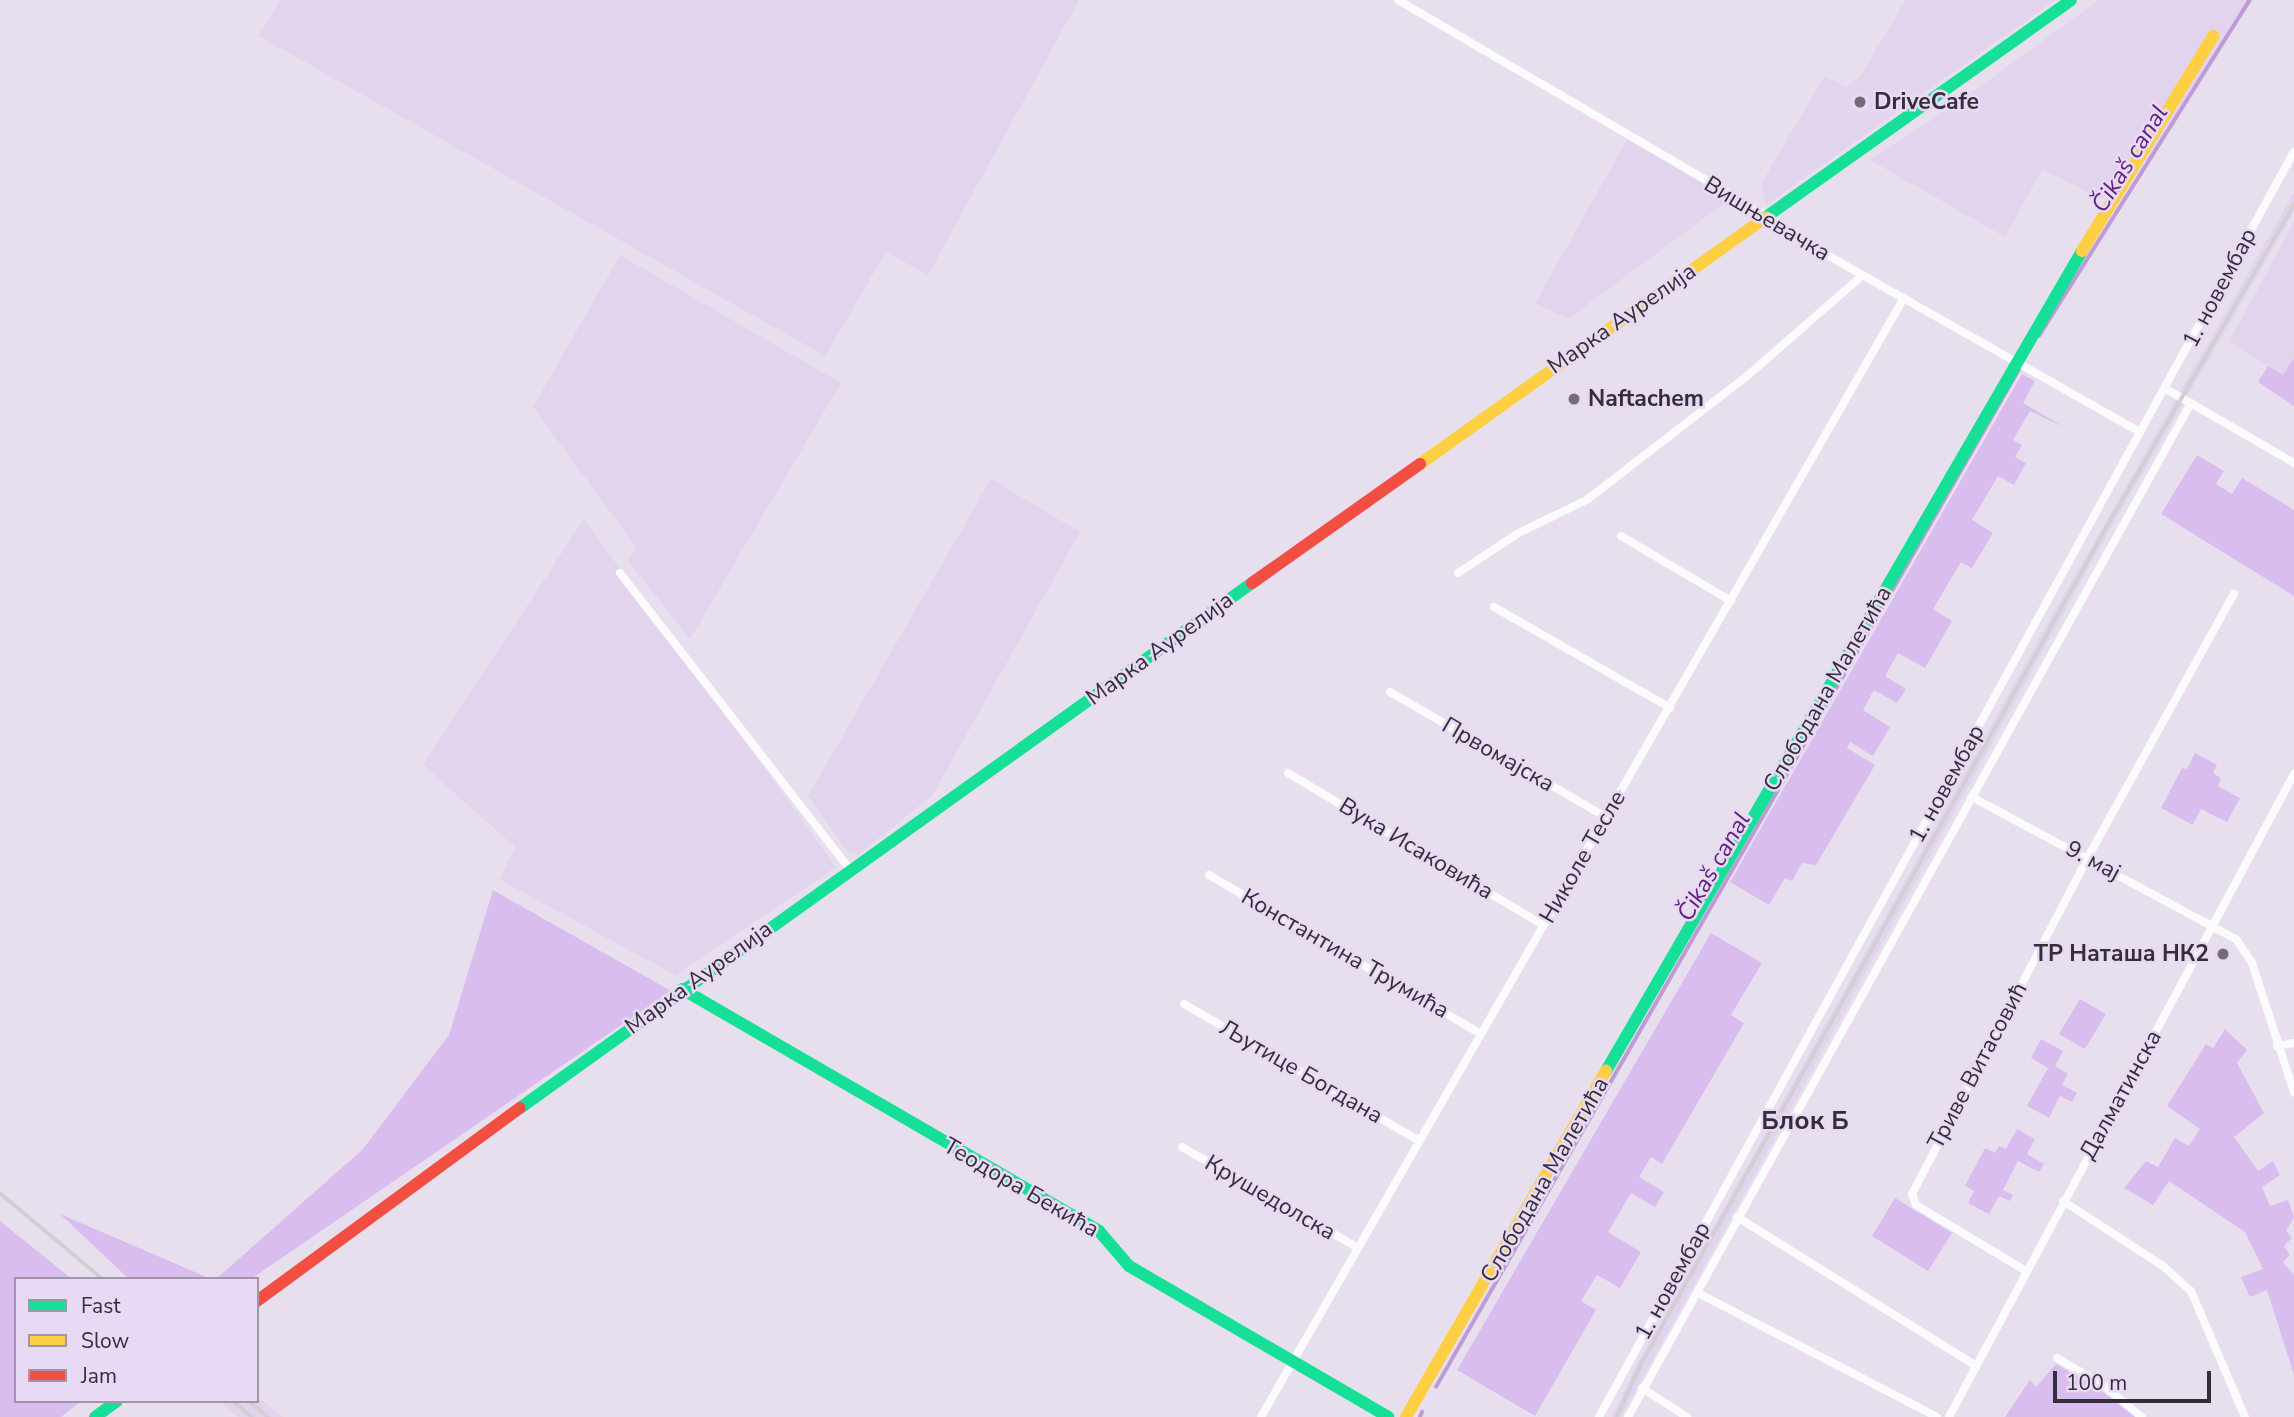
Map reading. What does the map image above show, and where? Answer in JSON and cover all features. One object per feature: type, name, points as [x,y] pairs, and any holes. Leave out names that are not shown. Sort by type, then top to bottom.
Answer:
[{"type":"street","name":"Вишњевачка","points":[[1398,0],[1863,275],[2017,359],[2140,432]]},
{"type":"street","name":"Марка Аурелија","points":[[259,1300],[682,989],[2069,1]]},
{"type":"street","name":"Слободана Малетића","points":[[1407,1417],[2017,359],[2213,36]]},
{"type":"street","name":"1. новембар","points":[[1599,1417],[2140,432],[2166,390],[2294,152]]},
{"type":"street","points":[[1458,573],[1517,534],[1588,499],[1757,368],[1863,275]]},
{"type":"street","name":"Николе Тесле","points":[[1261,1417],[1905,298]]},
{"type":"street","points":[[2166,390],[2294,463]]},
{"type":"street","name":"1. новембар","points":[[1628,1417],[2191,403]]},
{"type":"street","points":[[1621,536],[1731,601]]},
{"type":"street","points":[[620,573],[850,870]]},
{"type":"street","name":"Триве Витасовић","points":[[2026,1271],[1916,1205],[1912,1194],[2088,857],[2234,594]]},
{"type":"street","points":[[1494,607],[1670,708]]},
{"type":"street","name":"Првомајска","points":[[1390,692],[1606,817]]},
{"type":"street","name":"Вука Исаковића","points":[[1288,774],[1544,925]]},
{"type":"street","name":"Далматинска","points":[[1950,1417],[2063,1201],[2294,774]]},
{"type":"street","name":"9. мај","points":[[1972,797],[2088,857],[2213,927],[2245,949],[2294,1092]]},
{"type":"street","name":"Константина Трумића","points":[[1209,875],[1480,1034]]},
{"type":"street","name":"Теодора Бекића","points":[[682,989],[1099,1231],[1129,1266],[1388,1417]]},
{"type":"street","name":"Љутице Богдана","points":[[1184,1004],[1419,1141]]},
{"type":"street","points":[[2277,1046],[2294,1043]]},
{"type":"street","name":"Крушедолска","points":[[1182,1147],[1358,1248]]},
{"type":"street","points":[[2063,1201],[2162,1266],[2191,1291],[2245,1417]]},
{"type":"street","points":[[1737,1217],[1976,1366]]},
{"type":"street","points":[[1698,1293],[1937,1417]]},
{"type":"street","points":[[2057,1358],[2102,1385],[2141,1417]]},
{"type":"street","points":[[1642,1388],[1687,1417]]},
{"type":"street","points":[[95,1417],[114,1403]]},
{"type":"shaded area","points":[[280,0],[1079,0],[928,275],[886,252],[825,356],[259,36]]},
{"type":"shaded area","points":[[1906,0],[2055,0],[1766,205],[1761,184],[1824,77],[1847,87],[1861,75]]},
{"type":"shaded area","points":[[2099,0],[2253,0],[2116,205],[2042,170],[2005,237],[1870,160],[1959,102]]},
{"type":"shaded area","points":[[1627,140],[1730,199],[1568,319],[1535,303]]},
{"type":"shaded area","points":[[2294,192],[2294,212],[2106,537],[1621,1417],[1612,1417],[1634,1370],[2040,637]]},
{"type":"shaded area","points":[[2294,222],[2294,358],[2283,375],[2229,342]]},
{"type":"shaded area","points":[[620,255],[841,383],[690,639],[628,561],[636,547],[533,407]]},
{"type":"shaded area","points":[[2294,358],[2294,406],[2258,382],[2268,366],[2283,375]]},
{"type":"shaded area","points":[[2022,374],[2035,381],[2023,403],[2064,427],[2030,411],[2013,440],[2022,445],[2015,457],[2026,463],[2014,485],[1998,476],[1972,520],[1993,533],[1972,568],[1961,562],[1933,609],[1952,621],[1925,668],[1898,653],[1885,676],[1906,689],[1897,703],[1874,690],[1863,710],[1890,727],[1873,756],[1850,742],[1847,748],[1875,765],[1816,865],[1802,863],[1792,881],[1785,878],[1769,905],[1730,882]]},
{"type":"shaded area","points":[[2197,455],[2224,471],[2216,484],[2232,494],[2242,478],[2294,510],[2294,596],[2161,514]]},
{"type":"shaded area","points":[[991,479],[1080,532],[932,796],[859,854],[847,851],[808,796]]},
{"type":"shaded area","points":[[584,519],[836,867],[675,975],[499,879],[515,847],[423,765]]},
{"type":"shaded area","points":[[2195,753],[2217,765],[2213,773],[2221,778],[2218,786],[2240,798],[2227,822],[2201,809],[2193,825],[2161,808],[2182,768],[2187,769]]},
{"type":"shaded area","points":[[493,890],[671,991],[254,1277],[218,1277],[363,1149],[449,1035]]},
{"type":"shaded area","points":[[1711,933],[1762,963],[1731,1015],[1744,1023],[1662,1164],[1651,1157],[1639,1177],[1664,1192],[1655,1207],[1631,1193],[1608,1232],[1641,1252],[1620,1288],[1597,1275],[1581,1301],[1596,1310],[1535,1416],[1457,1370]]},
{"type":"shaded area","points":[[2080,999],[2106,1014],[2085,1049],[2059,1034]]},
{"type":"shaded area","points":[[2225,1029],[2247,1050],[2237,1063],[2264,1113],[2234,1137],[2258,1171],[2273,1161],[2280,1175],[2262,1187],[2270,1206],[2288,1200],[2294,1217],[2286,1231],[2292,1238],[2284,1246],[2290,1255],[2283,1262],[2294,1275],[2294,1375],[2267,1290],[2250,1297],[2241,1277],[2263,1269],[2245,1232],[2169,1181],[2153,1205],[2124,1188],[2146,1161],[2158,1167],[2175,1138],[2189,1146],[2200,1129],[2167,1106],[2206,1044],[2213,1048]]},
{"type":"shaded area","points":[[2041,1039],[2063,1051],[2055,1066],[2068,1074],[2062,1085],[2077,1093],[2072,1102],[2060,1096],[2049,1118],[2027,1106],[2048,1068],[2031,1058]]},
{"type":"shaded area","points":[[2017,1129],[2035,1139],[2027,1154],[2044,1164],[2039,1172],[2018,1161],[2003,1190],[2013,1195],[2010,1201],[1999,1196],[1989,1214],[1968,1203],[1974,1191],[1965,1186],[1985,1148],[1995,1153],[1999,1146],[2006,1149]]},
{"type":"shaded area","points":[[1895,1198],[1952,1233],[1928,1271],[1872,1236]]},
{"type":"shaded area","points":[[60,1214],[206,1277],[127,1277]]},
{"type":"shaded area","points":[[0,1221],[70,1277],[14,1277],[14,1403],[78,1403],[61,1417],[0,1417]]},
{"type":"shaded area","points":[[2056,1364],[2099,1389],[2135,1417],[2005,1417],[2030,1380],[2036,1387]]},
{"type":"shaded area","points":[[259,1398],[283,1417],[238,1417],[221,1403],[259,1403]]},
{"type":"waterway","name":"Čikaš canal","points":[[2039,336],[2250,0]]},
{"type":"waterway","name":"Čikaš canal","points":[[1436,1387],[2021,366]]},
{"type":"waterway","name":"Čikaš canal","points":[[1420,1417],[1422,1412]]},
{"type":"railway","points":[[1617,1417],[1640,1366],[2106,528],[2294,205]]},
{"type":"railway","points":[[0,1193],[101,1277]]},
{"type":"railway","points":[[235,1403],[252,1417]]},
{"type":"railway","points":[[251,1403],[268,1417]]},
{"type":"traffic: fast","points":[[1766,217],[2071,0]]},
{"type":"traffic: fast","points":[[1606,1071],[2082,251]]},
{"type":"traffic: fast","points":[[520,1108],[1252,583]]},
{"type":"traffic: fast","points":[[682,989],[1099,1231],[1129,1266],[1388,1417]]},
{"type":"traffic: fast","points":[[95,1417],[114,1403]]},
{"type":"traffic: slow","points":[[2082,251],[2213,36]]},
{"type":"traffic: slow","points":[[1420,464],[1766,217]]},
{"type":"traffic: slow","points":[[1406,1417],[1606,1071]]},
{"type":"traffic: jam","points":[[1252,583],[1420,464]]},
{"type":"traffic: jam","points":[[259,1300],[520,1108]]},
{"type":"place","name":"DriveCafe","points":[[1860,102]]},
{"type":"place","name":"Naftachem","points":[[1574,399]]},
{"type":"place","name":"ТР Наташа НК2","points":[[2223,954]]},
{"type":"district","name":"Блок Б","points":[[1805,1121]]}]
